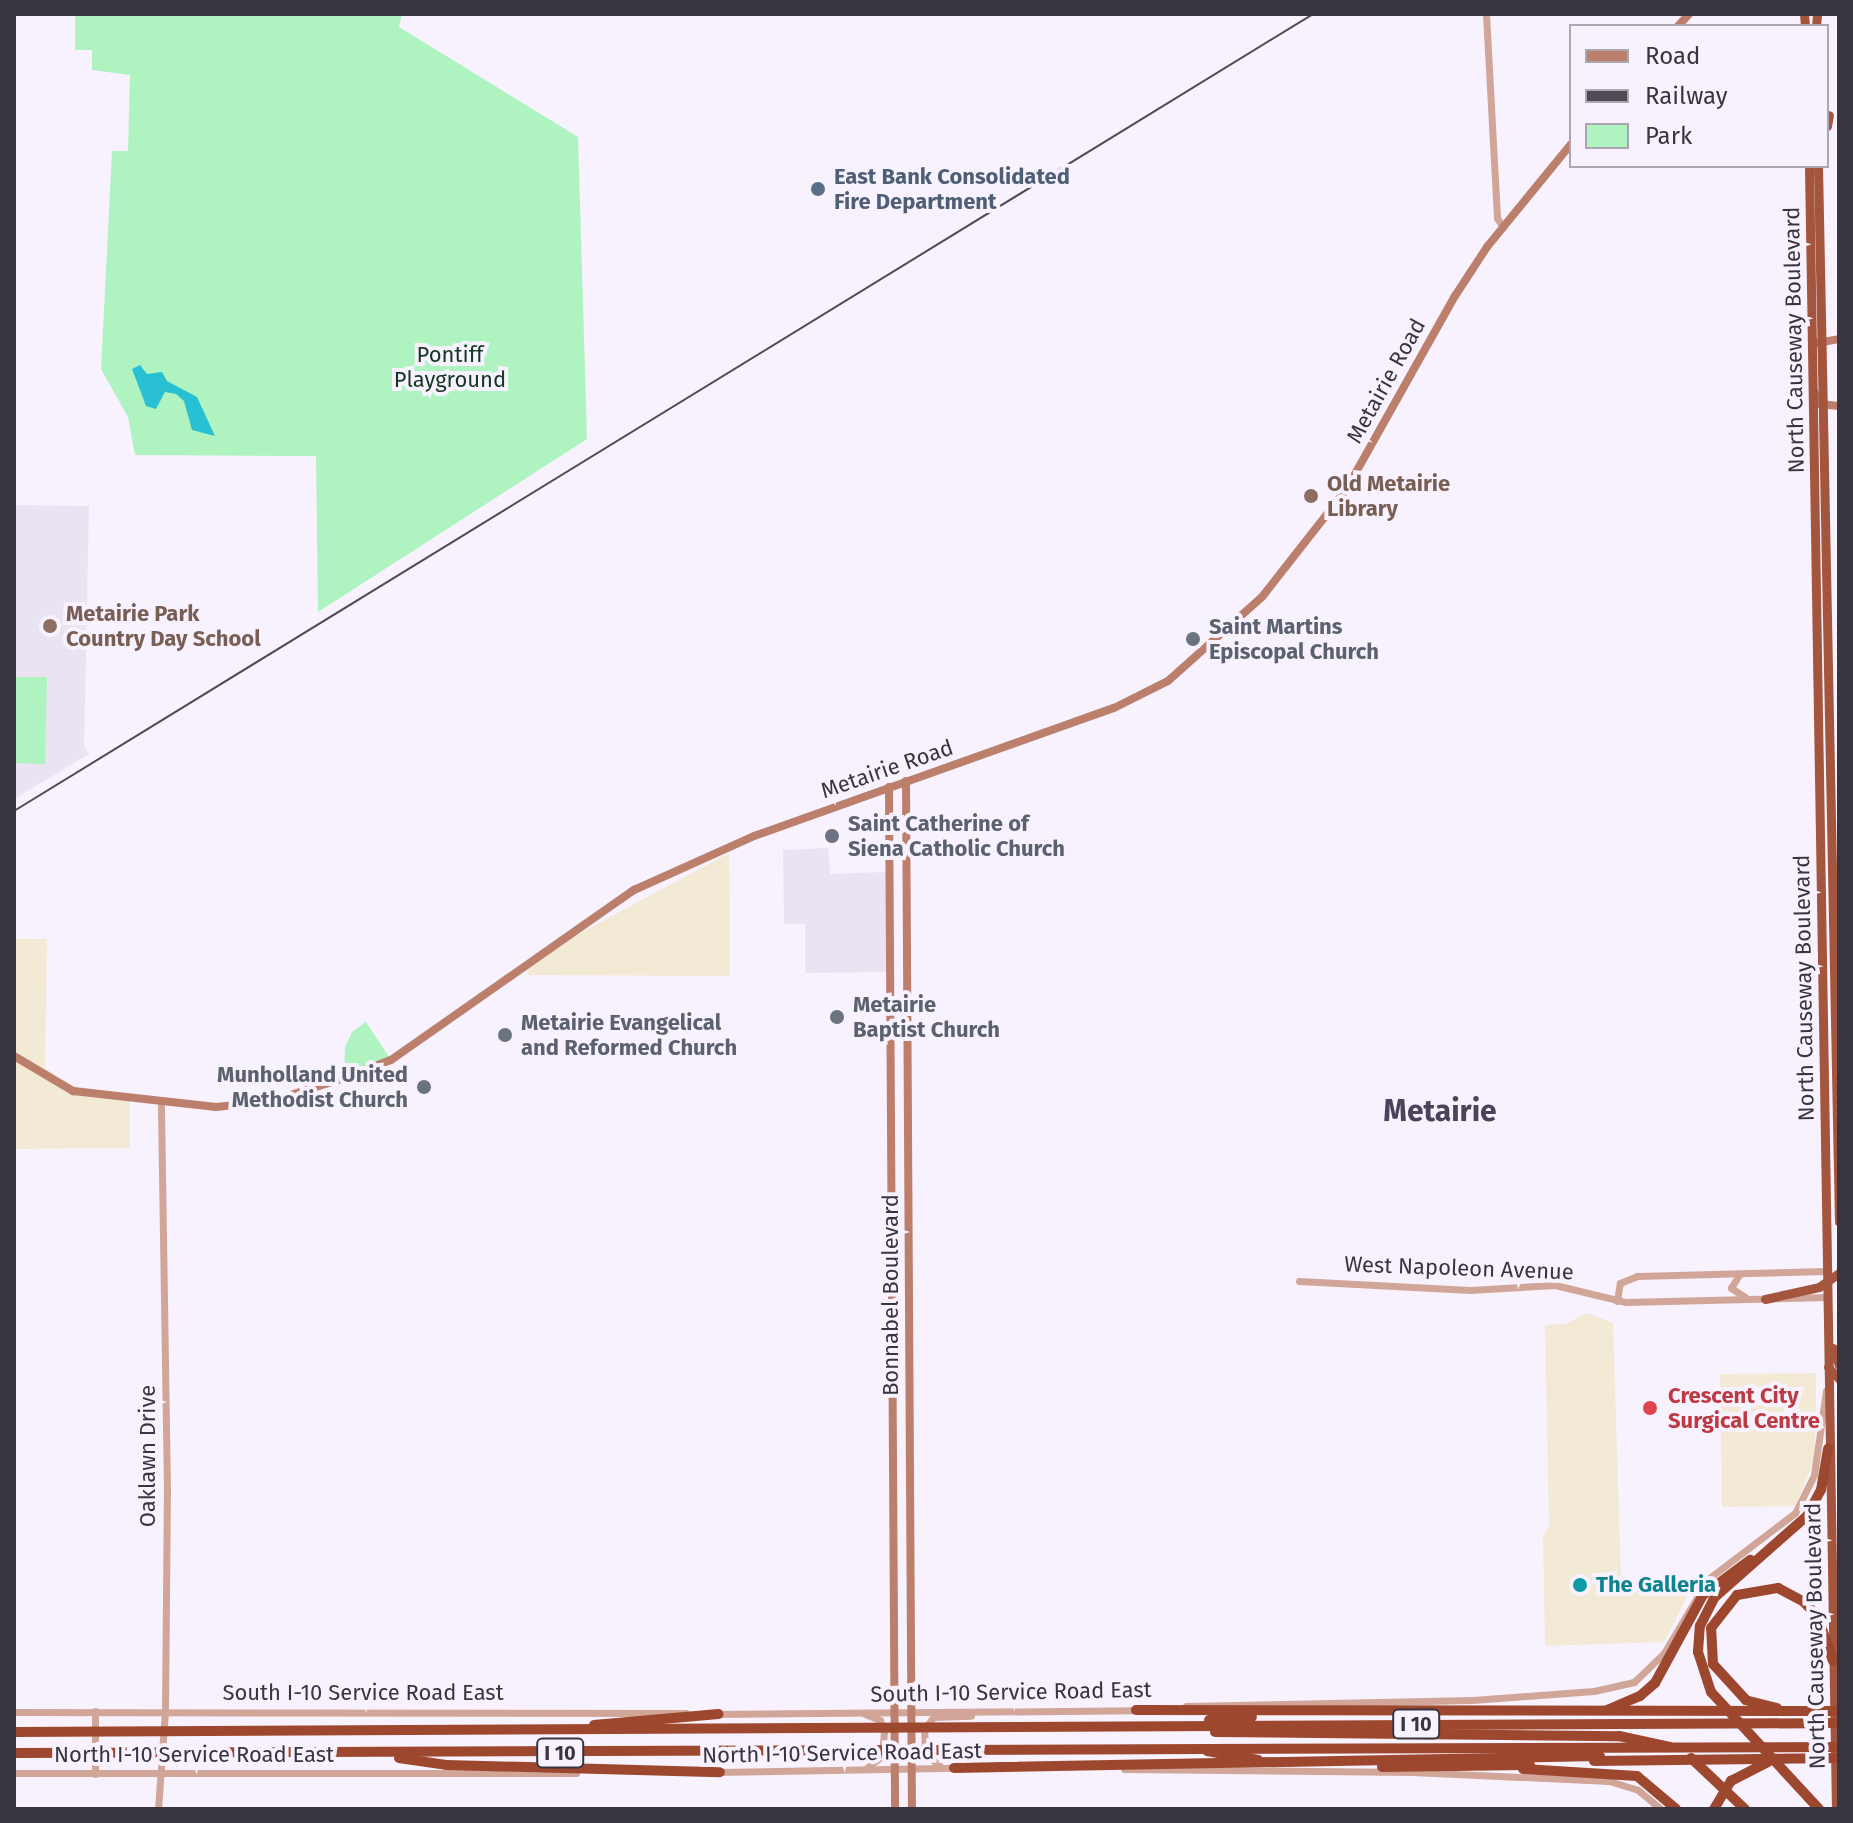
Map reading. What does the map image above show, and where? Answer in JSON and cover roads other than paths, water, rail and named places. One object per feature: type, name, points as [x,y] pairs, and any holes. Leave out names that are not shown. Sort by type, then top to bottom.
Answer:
[{"type":"highway","name":"North Causeway Boulevard","points":[[1816,168],[1839,1222]]},
{"type":"highway","name":"North Causeway Boulevard","points":[[1816,168],[1812,354],[1836,1809]]},
{"type":"highway","points":[[1760,1299],[1827,1283],[1839,1272]]},
{"type":"highway","points":[[1827,1297],[1839,1287]]},
{"type":"highway","points":[[1827,1314],[1839,1365]]},
{"type":"highway","points":[[1828,1367],[1839,1379]]},
{"type":"highway","points":[[1819,1809],[1711,1692],[1698,1643],[1700,1626],[1715,1597],[1788,1537],[1821,1490],[1828,1449]]},
{"type":"highway","points":[[1581,1713],[1621,1706],[1640,1696],[1666,1669],[1703,1595],[1788,1537]]},
{"type":"highway","points":[[1807,1711],[1746,1700],[1720,1677],[1709,1642],[1720,1610],[1737,1595],[1762,1587],[1793,1596],[1818,1617],[1833,1661]]},
{"type":"highway","points":[[1136,1710],[1839,1711]]},
{"type":"highway","points":[[1138,1728],[1350,1712]]},
{"type":"highway","points":[[513,1732],[719,1714]]},
{"type":"highway","name":"I 10","points":[[14,1732],[740,1731],[1839,1723]]},
{"type":"highway","points":[[1138,1728],[1411,1738],[1645,1739],[1687,1756],[1745,1809]]},
{"type":"highway","points":[[1198,1747],[1221,1756],[1292,1764],[1497,1767],[1839,1758]]},
{"type":"highway","name":"I 10","points":[[14,1753],[311,1755],[1198,1747],[1839,1747]]},
{"type":"highway","points":[[954,1768],[1052,1763],[1254,1765],[1484,1759],[1616,1755],[1633,1749]]},
{"type":"highway","points":[[381,1754],[447,1765],[720,1772]]},
{"type":"highway","points":[[1714,1809],[1731,1781],[1777,1758]]},
{"type":"highway","points":[[1497,1767],[1599,1776],[1637,1776],[1676,1809]]},
{"type":"highway","points":[[1599,1776],[1641,1784],[1669,1809]]},
{"type":"main road","name":"Metairie Road","points":[[14,1056],[73,1091],[161,1102],[252,1105],[383,1064],[634,890],[728,847],[1114,708],[1168,681],[1274,584],[1346,490],[1424,346],[1503,227],[1569,146]]},
{"type":"main road","points":[[1812,354],[1821,340],[1839,339]]},
{"type":"main road","points":[[1813,382],[1822,406],[1839,406]]},
{"type":"main road","name":"Bonnabel Boulevard","points":[[906,781],[912,1809]]},
{"type":"main road","name":"Bonnabel Boulevard","points":[[889,787],[895,1809]]},
{"type":"main road","points":[[1826,1271],[1839,1272]]},
{"type":"main road","name":"West Napoleon Avenue","points":[[1827,1297],[1839,1296]]},
{"type":"street","points":[[1486,14],[1497,218],[1503,227]]},
{"type":"street","name":"Oaklawn Drive","points":[[158,1809],[158,1774],[165,1711],[161,1102]]},
{"type":"street","points":[[1617,1301],[1625,1279],[1826,1271]]},
{"type":"street","points":[[1739,1275],[1731,1284],[1734,1293],[1760,1299]]},
{"type":"street","name":"West Napoleon Avenue","points":[[1299,1281],[1470,1290],[1555,1285],[1617,1301],[1827,1297]]},
{"type":"street","name":"South I-10 Service Road East","points":[[14,1712],[552,1710],[719,1714],[1136,1710],[1234,1703],[1473,1700],[1619,1688],[1647,1673],[1708,1579],[1795,1513],[1814,1475],[1828,1385]]},
{"type":"street","points":[[95,1711],[95,1774]]},
{"type":"street","points":[[862,1712],[880,1720],[884,1732],[882,1756],[862,1770]]},
{"type":"street","points":[[942,1768],[925,1753],[924,1730],[933,1717],[1001,1712]]},
{"type":"street","name":"North I-10 Service Road East","points":[[14,1773],[415,1774],[954,1768],[1599,1776],[1638,1790],[1661,1809]]},
{"type":"water","points":[[140,365],[147,374],[162,372],[167,381],[197,397],[215,436],[192,430],[184,401],[176,394],[165,392],[156,409],[146,406],[132,369]]},
{"type":"railway","points":[[14,811],[1313,14]]},
{"type":"place","name":"East Bank Consolidated Fire Department","points":[[818,189]]},
{"type":"place","name":"Old Metairie Library","points":[[1311,496]]},
{"type":"place","name":"Metairie Park Country Day School","points":[[50,626]]},
{"type":"place","name":"Saint Martins Episcopal Church","points":[[1193,639]]},
{"type":"place","name":"Saint Catherine of Siena Catholic Church","points":[[832,836]]},
{"type":"place","name":"Metairie Baptist Church","points":[[837,1017]]},
{"type":"place","name":"Metairie Evangelical and Reformed Church","points":[[505,1035]]},
{"type":"place","name":"Munholland United Methodist Church","points":[[424,1087]]},
{"type":"place","name":"Crescent City Surgical Centre","points":[[1650,1408]]},
{"type":"place","name":"The Galleria","points":[[1580,1585]]},
{"type":"district","name":"Metairie","points":[[1440,1111]]},
{"type":"park label","name":"Pontiff Playground","points":[[450,366]]}]
